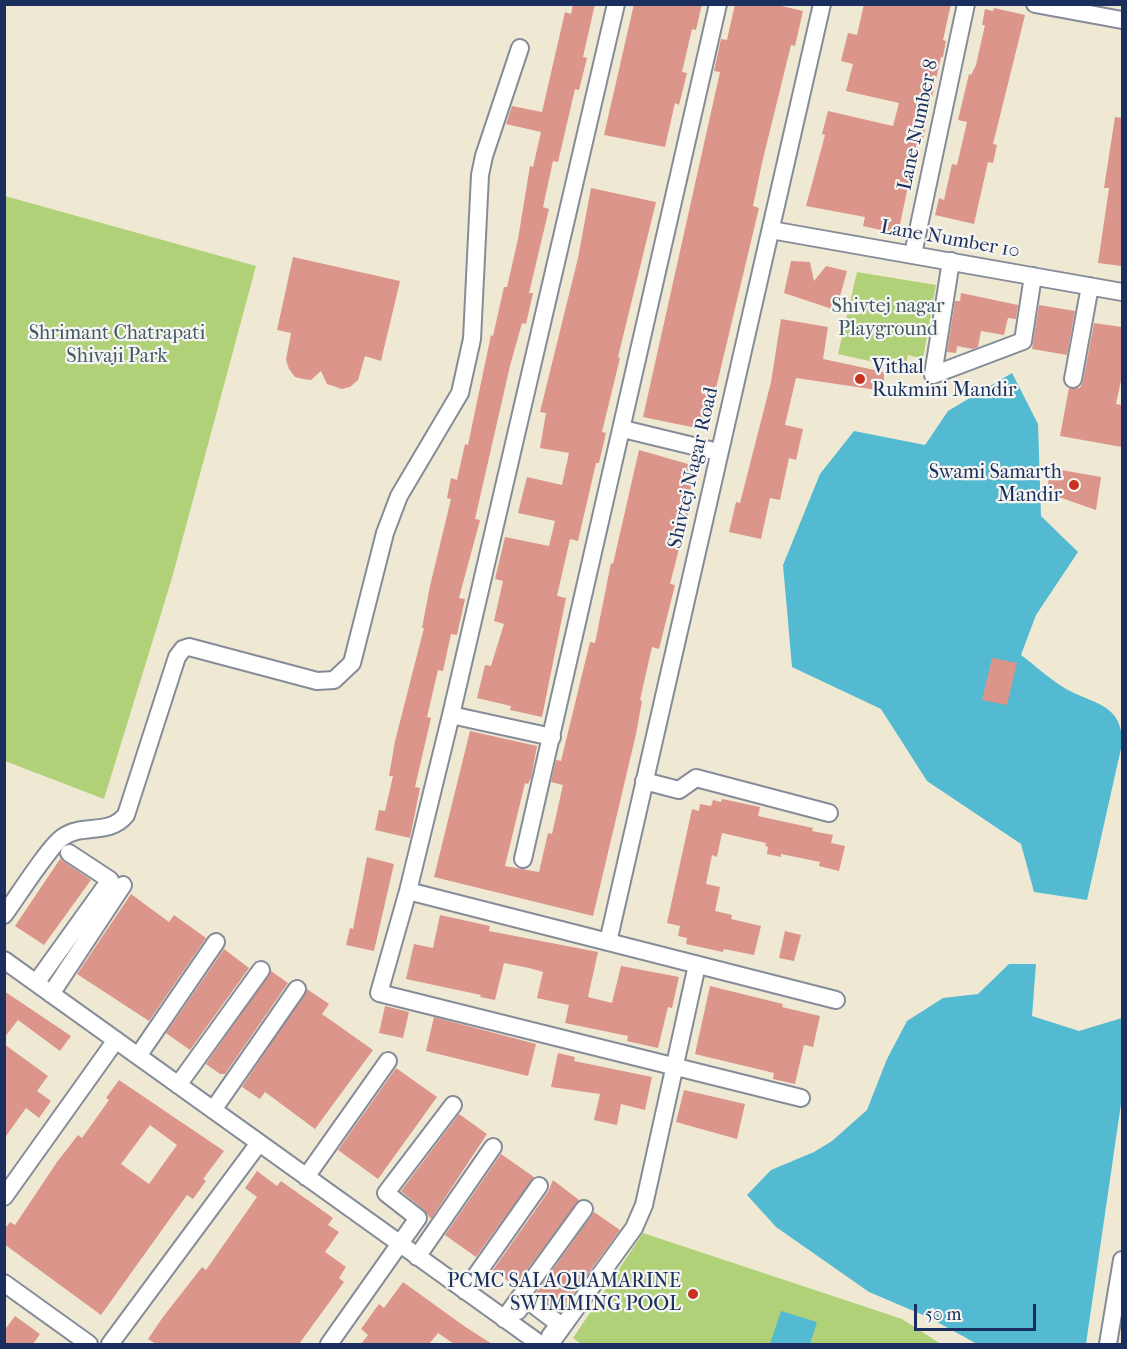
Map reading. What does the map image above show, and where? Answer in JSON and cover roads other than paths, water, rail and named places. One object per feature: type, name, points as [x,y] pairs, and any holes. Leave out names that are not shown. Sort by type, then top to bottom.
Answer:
[{"type":"street","points":[[615,4],[451,716],[408,891],[379,993],[801,1098]]},
{"type":"street","points":[[523,859],[623,429],[718,4]]},
{"type":"street","name":"Shivtej Nagar Road","points":[[608,942],[822,4]]},
{"type":"street","name":"Lane Number 8","points":[[913,254],[966,4]]},
{"type":"street","points":[[1035,4],[1122,21]]},
{"type":"street","points":[[4,915],[60,838],[77,832],[111,828],[126,815],[177,657],[183,649],[189,647],[317,681],[334,680],[352,663],[385,533],[399,496],[460,393],[472,339],[478,254],[480,175],[484,156],[520,48]]},
{"type":"street","name":"Lane Number 10","points":[[771,230],[1122,292]]},
{"type":"street","points":[[951,261],[933,375],[1023,341],[1033,276]]},
{"type":"street","points":[[1073,379],[1090,286]]},
{"type":"street","points":[[623,429],[718,452]]},
{"type":"street","points":[[451,716],[552,737]]},
{"type":"street","points":[[645,781],[679,790],[696,778],[829,813]]},
{"type":"street","points":[[36,983],[110,880],[69,853]]},
{"type":"street","points":[[51,994],[123,885]]},
{"type":"street","points":[[408,891],[836,1000]]},
{"type":"street","points":[[138,1056],[216,942]]},
{"type":"street","points":[[4,960],[540,1344]]},
{"type":"street","points":[[550,1344],[634,1228],[644,1205],[697,965]]},
{"type":"street","points":[[178,1085],[261,970]]},
{"type":"street","points":[[213,1110],[297,989]]},
{"type":"street","points":[[4,1197],[116,1040]]},
{"type":"street","points":[[306,1177],[388,1061]]},
{"type":"street","points":[[329,1344],[418,1218],[386,1193],[453,1105]]},
{"type":"street","points":[[110,1344],[259,1143]]},
{"type":"street","points":[[417,1257],[492,1147]]},
{"type":"street","points":[[465,1291],[540,1186]]},
{"type":"street","points":[[585,1213],[526,1299],[507,1321],[585,1213]]},
{"type":"street","points":[[1108,1344],[1122,1260]]},
{"type":"street","points":[[4,1283],[89,1344]]},
{"type":"street","points":[[526,1299],[559,1324],[545,1344]]},
{"type":"water","points":[[1012,373],[1038,424],[1041,516],[1078,552],[1036,615],[1021,655],[1063,687],[1104,706],[1117,720],[1121,730],[1122,744],[1087,900],[1034,892],[1021,844],[927,781],[881,709],[792,667],[783,565],[820,474],[854,431],[925,445],[948,411]]},
{"type":"water","points":[[1009,964],[1036,964],[1032,1016],[1079,1031],[1122,1018],[1122,1097],[1086,1344],[977,1344],[930,1318],[869,1292],[776,1227],[747,1195],[771,1170],[814,1152],[832,1141],[867,1110],[887,1059],[907,1021],[943,998],[978,994]]},
{"type":"water","points":[[781,1311],[817,1322],[810,1344],[770,1344]]},
{"type":"place","name":"Vithal Rukmini Mandir","points":[[860,379]]},
{"type":"place","name":"Swami Samarth Mandir","points":[[1074,485]]},
{"type":"place","name":"PCMC SAI AQUAMARINE SWIMMING POOL","points":[[693,1294]]},
{"type":"park label","name":"Shivtej nagar Playground","points":[[888,318]]},
{"type":"park label","name":"Shrimant Chatrapati Shivaji Park","points":[[117,346]]}]
